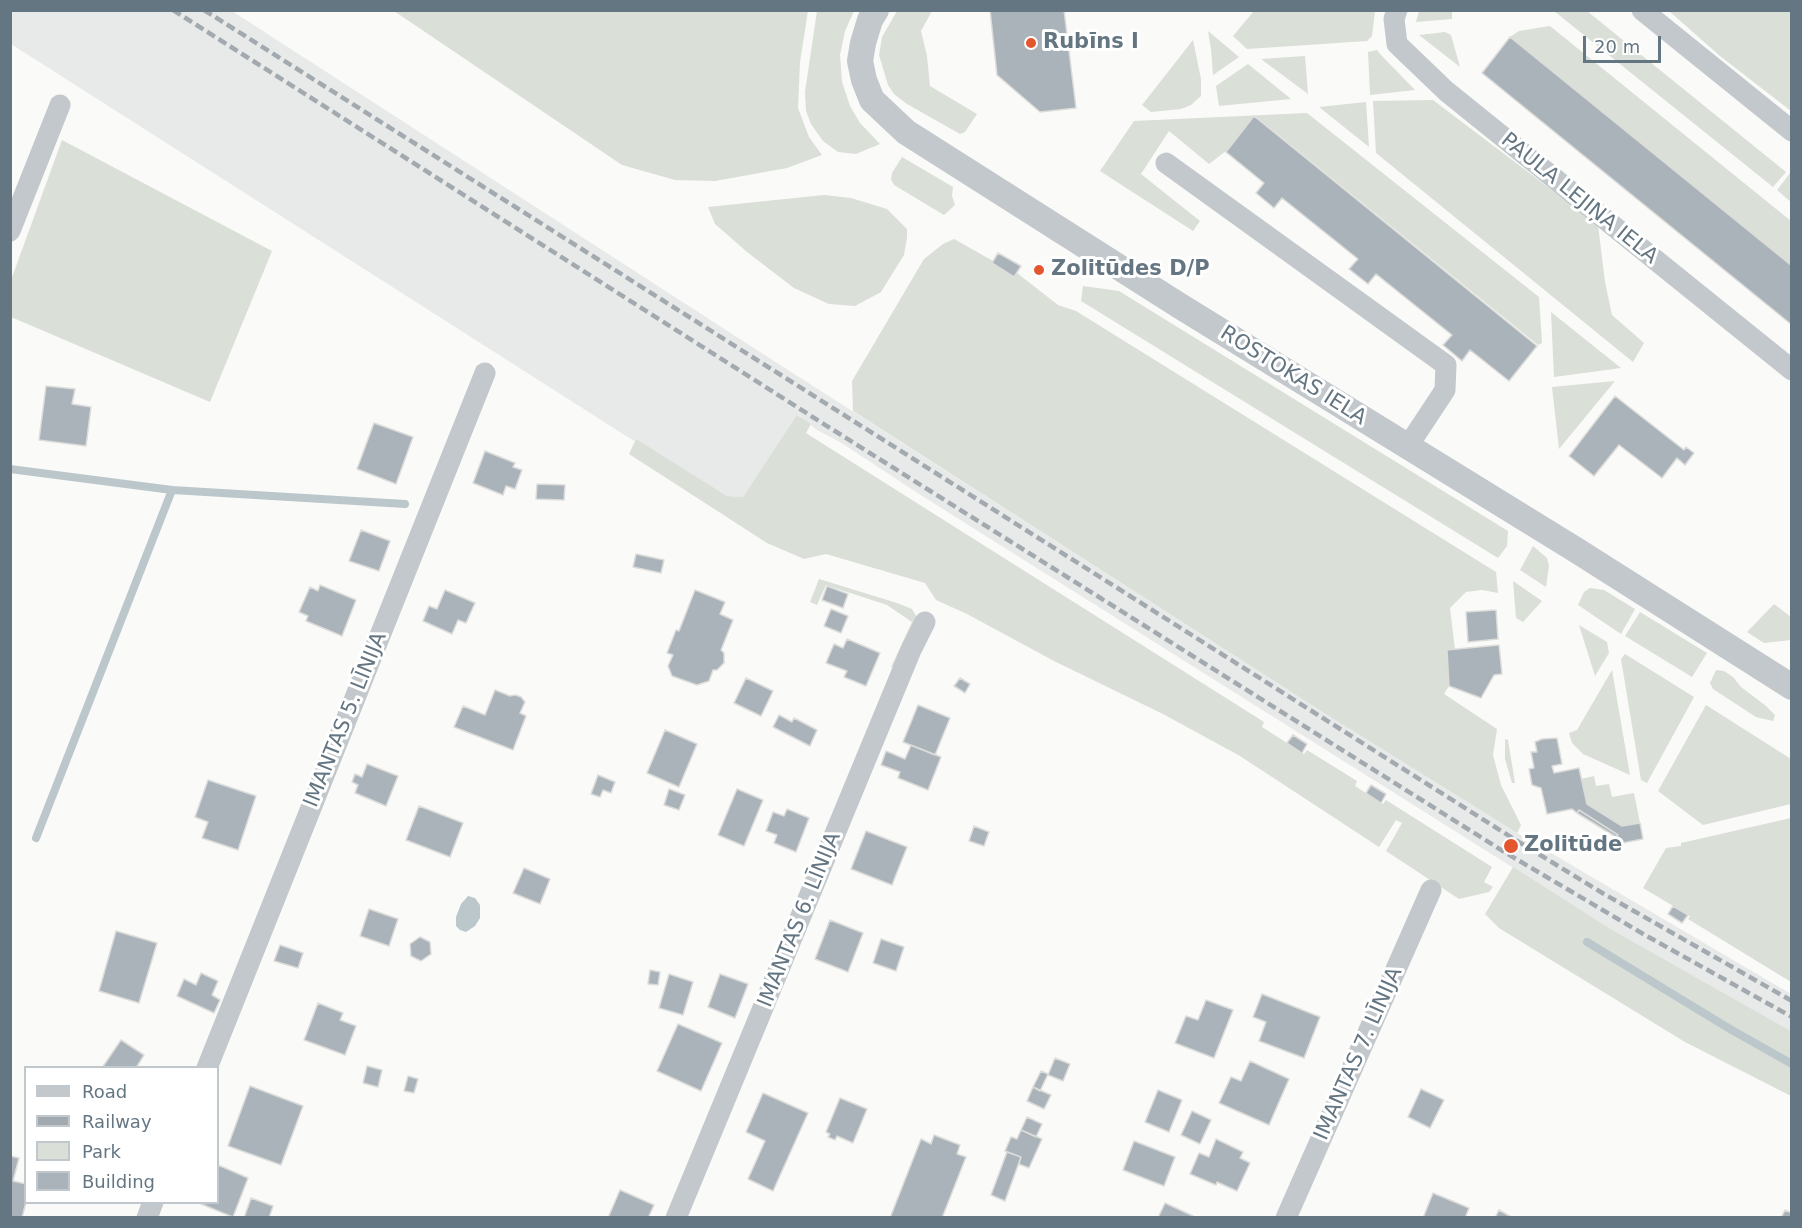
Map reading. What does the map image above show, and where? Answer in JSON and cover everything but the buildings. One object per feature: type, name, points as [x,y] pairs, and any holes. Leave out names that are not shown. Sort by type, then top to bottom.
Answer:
[{"type":"street","name":"PAULA LEJIŅA IELA","points":[[1397,10],[1394,19],[1397,44],[1446,91],[1791,370]]},
{"type":"street","points":[[1642,10],[1791,131]]},
{"type":"street","name":"ROSTOKAS IELA","points":[[873,15],[863,43],[860,61],[864,80],[872,100],[906,132],[1180,306],[1408,446],[1791,687]]},
{"type":"street","points":[[10,231],[60,105]]},
{"type":"street","points":[[1166,163],[1446,365],[1445,390],[1408,446]]},
{"type":"street","name":"IMANTAS 5. LĪNIJA","points":[[208,1066],[485,373]]},
{"type":"street","name":"IMANTAS 6. LĪNIJA","points":[[676,1218],[925,622]]},
{"type":"street","name":"IMANTAS 7. LĪNIJA","points":[[1286,1218],[1431,890]]},
{"type":"street","points":[[147,1218],[153,1204]]},
{"type":"shaded area","points":[[10,11],[232,11],[1321,711],[1512,830],[1791,994],[1791,1031],[1609,928],[840,442],[817,430],[798,415],[743,497],[727,496],[635,439],[634,441],[11,44]]},
{"type":"shaded area","points":[[468,896],[475,898],[480,905],[480,918],[475,926],[466,932],[456,926],[456,917],[461,904]]},
{"type":"green space","points":[[394,11],[808,11],[800,62],[798,108],[809,137],[822,155],[787,168],[715,181],[675,180],[622,165]]},
{"type":"green space","points":[[817,11],[854,11],[845,31],[840,55],[842,82],[850,106],[860,123],[880,144],[856,154],[838,152],[823,141],[811,124],[806,111],[805,92]]},
{"type":"green space","points":[[897,11],[932,11],[921,31],[927,56],[930,86],[977,114],[965,132],[960,134],[907,104],[894,94],[888,85],[879,55],[882,37]]},
{"type":"green space","points":[[1254,11],[1375,11],[1372,36],[1367,41],[1247,49],[1233,36]]},
{"type":"green space","points":[[1419,11],[1452,11],[1452,19],[1416,22]]},
{"type":"green space","points":[[1554,11],[1587,11],[1786,172],[1773,187]]},
{"type":"green space","points":[[1669,11],[1791,11],[1791,111],[1720,56]]},
{"type":"green space","points":[[1550,26],[1791,221],[1791,266],[1510,37],[1519,31]]},
{"type":"green space","points":[[1208,31],[1239,57],[1213,75],[1211,49]]},
{"type":"green space","points":[[1445,32],[1451,35],[1460,67],[1419,35]]},
{"type":"green space","points":[[1193,40],[1201,79],[1201,96],[1191,105],[1181,109],[1151,112],[1142,105]]},
{"type":"green space","points":[[1377,50],[1415,90],[1370,95],[1368,52]]},
{"type":"green space","points":[[1305,56],[1308,94],[1261,59]]},
{"type":"green space","points":[[1248,64],[1291,99],[1219,106],[1216,86]]},
{"type":"green space","points":[[1433,100],[1598,225],[1605,282],[1612,315],[1644,343],[1633,362],[1376,153],[1373,101]]},
{"type":"green space","points":[[1366,102],[1369,147],[1319,107]]},
{"type":"green space","points":[[1307,113],[1539,297],[1542,343],[1538,345],[1255,116],[1226,151],[1209,164],[1169,131],[1141,174],[1200,221],[1193,231],[1100,171],[1134,121]]},
{"type":"green space","points":[[62,140],[272,251],[210,402],[11,317],[11,280]]},
{"type":"green space","points":[[902,157],[953,187],[952,196],[955,205],[944,215],[894,185],[891,179],[892,173]]},
{"type":"green space","points":[[1791,172],[1791,202],[1777,190]]},
{"type":"green space","points":[[824,195],[851,198],[887,209],[907,229],[904,255],[881,292],[855,306],[829,304],[794,288],[715,224],[708,207]]},
{"type":"green space","points":[[954,239],[1014,276],[1017,273],[1058,305],[1076,311],[1496,572],[1498,593],[1482,590],[1466,592],[1450,608],[1455,650],[1449,686],[1444,694],[1497,729],[1493,755],[1501,785],[1521,825],[1517,833],[1321,711],[853,411],[852,381],[924,259],[943,244]]},
{"type":"green space","points":[[1083,286],[1119,291],[1508,531],[1507,546],[1498,558],[1081,301]]},
{"type":"green space","points":[[1551,312],[1621,368],[1554,377]]},
{"type":"green space","points":[[1615,381],[1559,449],[1552,387]]},
{"type":"green space","points":[[797,415],[811,424],[806,433],[809,435],[1264,722],[1262,727],[1304,754],[1307,750],[1357,781],[1355,786],[1383,804],[1386,800],[1492,867],[1484,882],[1493,887],[1489,892],[1459,899],[1386,851],[1402,823],[1396,820],[1379,847],[1240,756],[1163,714],[936,600],[925,583],[826,554],[804,559],[767,543],[629,454],[636,439],[727,496],[743,497]]},
{"type":"green space","points":[[1533,546],[1547,558],[1549,566],[1546,587],[1520,570]]},
{"type":"green space","points":[[819,579],[912,609],[918,619],[896,668],[891,667],[912,622],[887,605],[826,585],[817,605],[810,602]]},
{"type":"green space","points":[[1513,581],[1542,601],[1523,622],[1516,618]]},
{"type":"green space","points":[[1590,588],[1604,590],[1635,609],[1621,634],[1578,605],[1584,592]]},
{"type":"green space","points":[[1774,604],[1791,617],[1791,640],[1764,643],[1747,632]]},
{"type":"green space","points":[[1640,612],[1707,653],[1692,677],[1625,636]]},
{"type":"green space","points":[[1579,625],[1607,642],[1609,653],[1595,676]]},
{"type":"green space","points":[[1625,654],[1694,697],[1647,783],[1641,780],[1621,659]]},
{"type":"green space","points":[[1612,670],[1630,775],[1583,754],[1572,743],[1569,733],[1577,730]]},
{"type":"green space","points":[[1716,670],[1724,671],[1733,677],[1741,687],[1766,706],[1775,715],[1773,721],[1756,717],[1713,689],[1710,683]]},
{"type":"green space","points":[[1706,705],[1791,759],[1791,804],[1703,825],[1658,791]]},
{"type":"green space","points":[[1505,739],[1508,740],[1515,783],[1512,783],[1505,759]]},
{"type":"green space","points":[[1594,776],[1596,786],[1609,784],[1612,797],[1634,793],[1640,823],[1622,826],[1587,804],[1581,779]]},
{"type":"green space","points":[[1791,818],[1791,982],[1688,919],[1690,916],[1643,888],[1666,848]]},
{"type":"green space","points":[[1513,867],[1609,928],[1791,1031],[1791,1096],[1685,1042],[1499,928],[1485,914]]},
{"type":"waterway","points":[[10,469],[172,490],[405,504]]},
{"type":"waterway","points":[[36,838],[172,490]]},
{"type":"waterway","points":[[1587,942],[1792,1064]]},
{"type":"railway","points":[[173,10],[819,421],[1506,853],[1645,935],[1792,1017]]},
{"type":"railway","points":[[204,10],[1514,839],[1604,894],[1792,1001]]},
{"type":"place","name":"Rubīns I","points":[[1031,43]]},
{"type":"place","name":"Zolitūdes D/P","points":[[1039,270]]},
{"type":"place","name":"Zolitūde","points":[[1511,846]]}]
